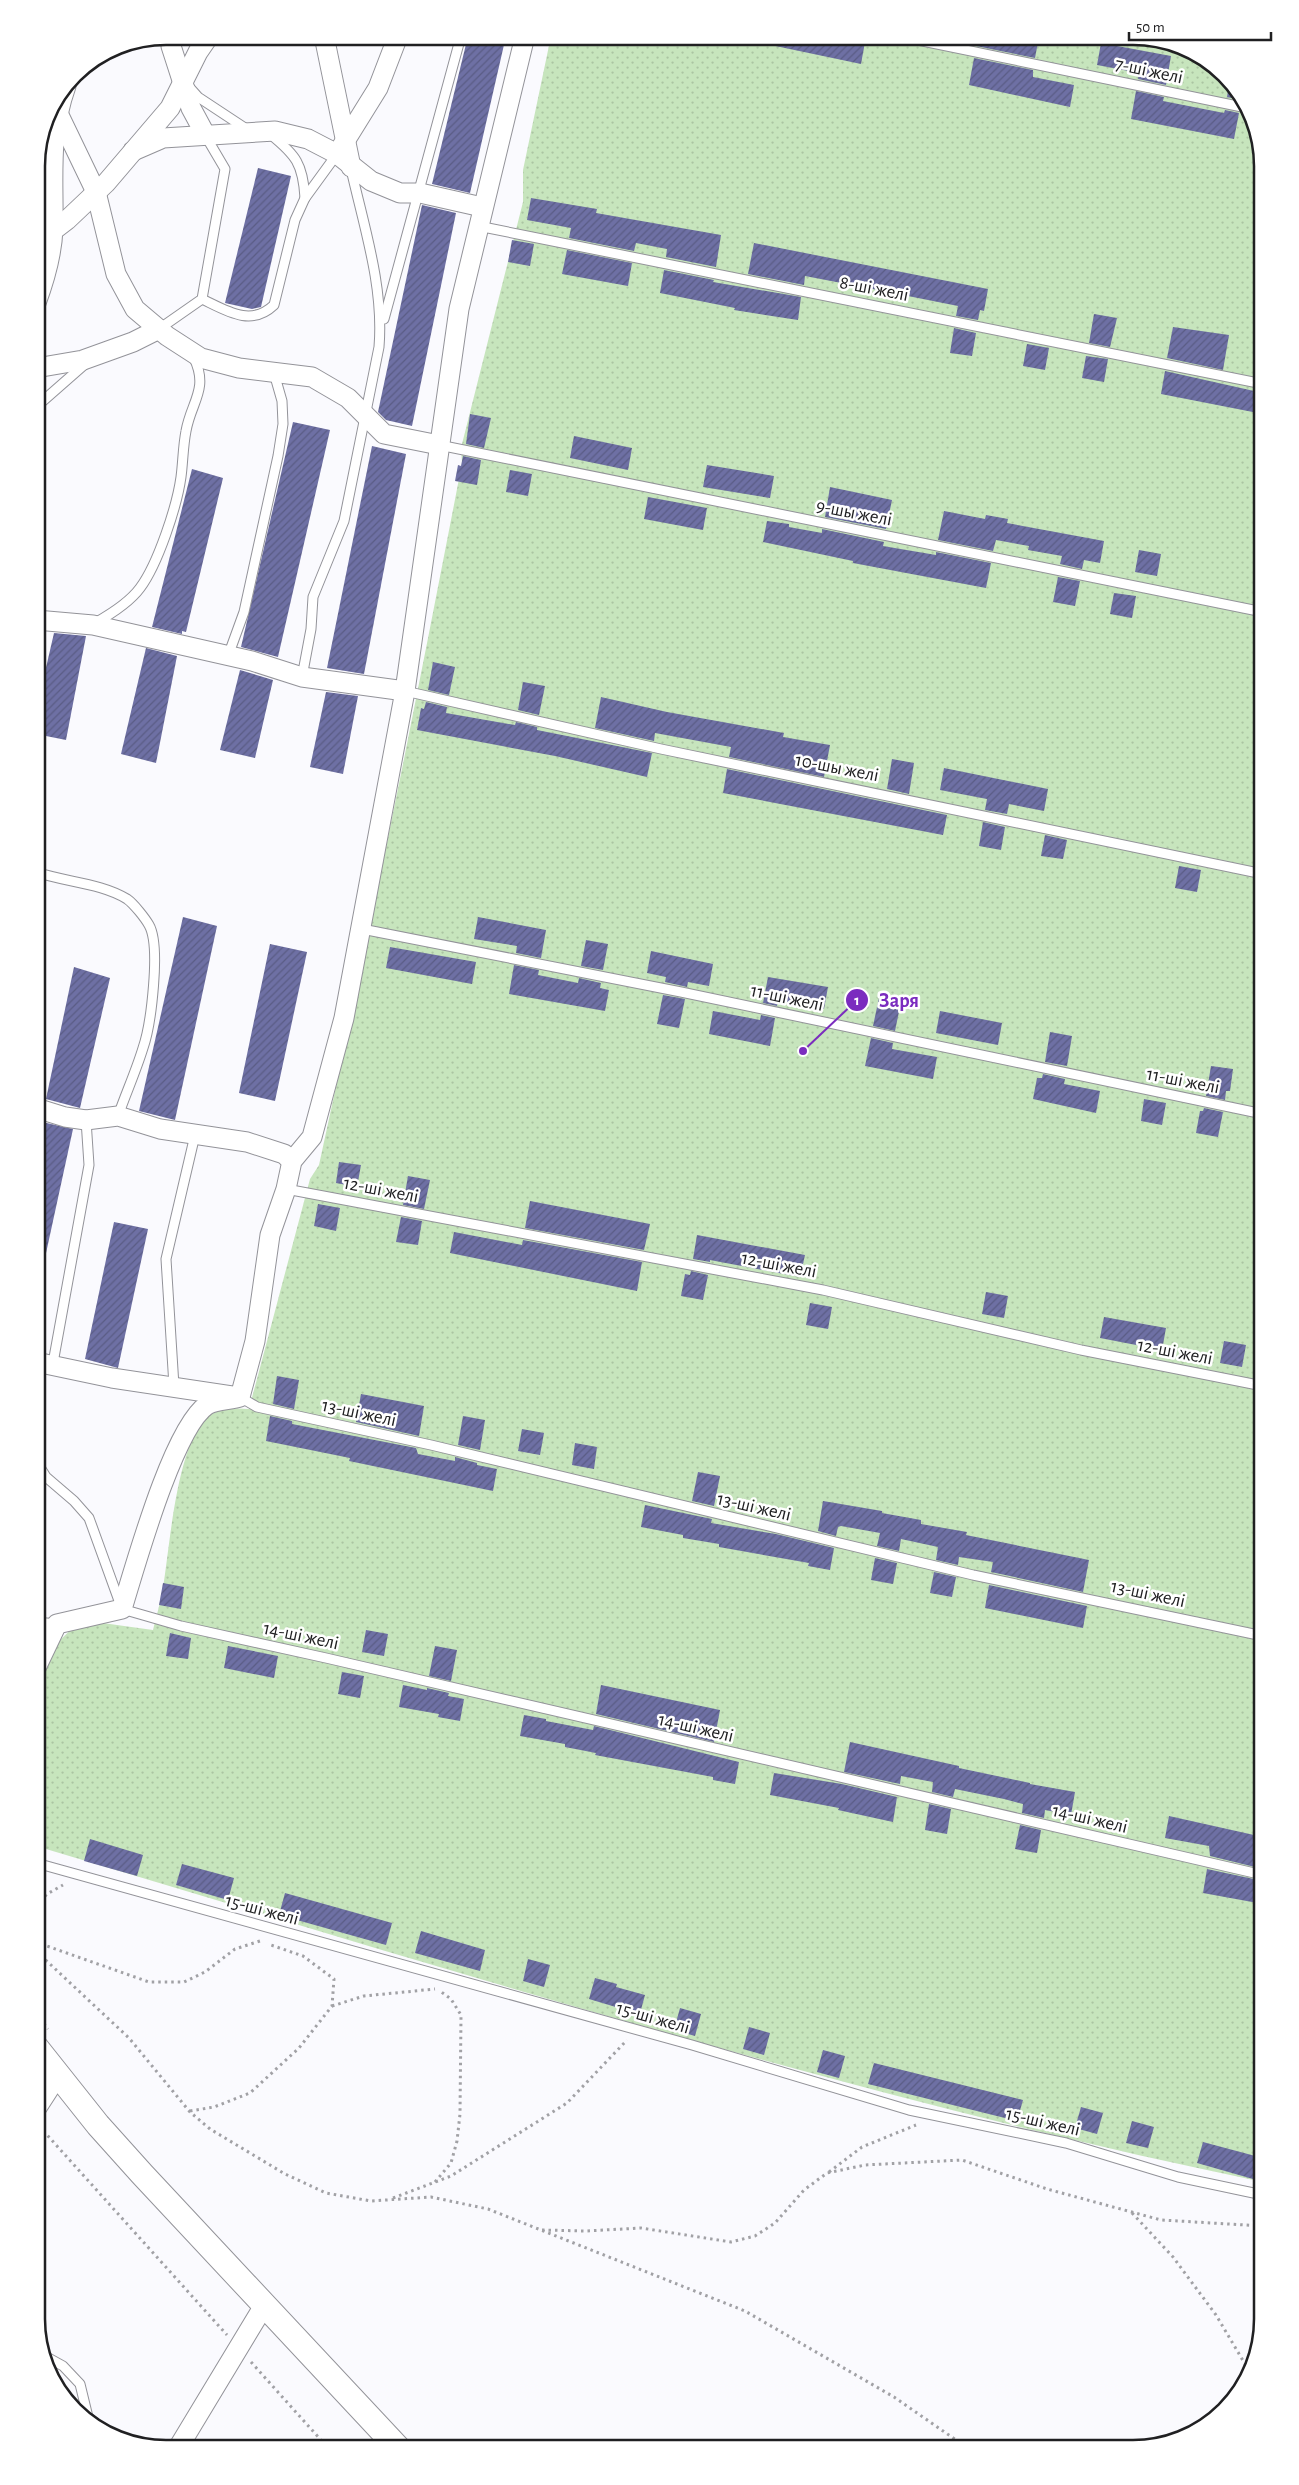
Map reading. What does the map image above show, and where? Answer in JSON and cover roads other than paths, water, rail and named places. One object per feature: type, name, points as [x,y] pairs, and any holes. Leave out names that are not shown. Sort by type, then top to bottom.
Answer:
[{"type":"street","points":[[170,45],[191,108],[205,134]]},
{"type":"street","points":[[45,237],[96,192],[170,108],[182,81],[204,45]]},
{"type":"street","points":[[325,45],[341,147],[351,167],[371,181],[400,193],[420,193],[482,207]]},
{"type":"street","points":[[341,147],[378,88],[395,45]]},
{"type":"street","points":[[240,1397],[255,1342],[270,1235],[286,1189],[292,1161],[312,1137],[344,1018],[405,690],[459,309],[482,207],[523,45]]},
{"type":"street","points":[[45,280],[53,231],[52,157],[57,112]]},
{"type":"street","points":[[57,112],[96,192],[116,274],[135,309],[158,329],[201,358],[239,368],[312,377],[348,398],[384,434],[439,445]]},
{"type":"street","points":[[133,151],[163,138],[275,131],[341,147]]},
{"type":"street","points":[[45,176],[52,157]]},
{"type":"street","points":[[45,366],[93,356],[158,329]]},
{"type":"street","points":[[45,621],[92,625],[252,661],[302,678],[405,690]]},
{"type":"street","points":[[45,1111],[65,1117],[86,1120],[118,1116],[160,1129],[247,1142],[284,1154],[292,1161]]},
{"type":"street","points":[[45,1362],[112,1378],[240,1397]]},
{"type":"street","points":[[45,1649],[57,1624],[122,1609],[160,1490],[190,1426],[207,1405],[240,1397]]},
{"type":"street","points":[[45,2058],[142,2174],[392,2440]]},
{"type":"street","points":[[45,2095],[58,2075]]},
{"type":"street","points":[[183,2440],[265,2304]]},
{"type":"lane","points":[[380,332],[420,193],[459,45]]},
{"type":"lane","name":"7-ші желі","points":[[942,45],[1239,106]]},
{"type":"lane","points":[[182,81],[198,97],[289,149],[300,165],[305,198]]},
{"type":"lane","points":[[158,329],[202,299],[225,169],[205,134]]},
{"type":"lane","points":[[202,299],[227,311],[249,317],[264,314],[274,304],[295,220],[305,198],[341,147]]},
{"type":"lane","points":[[302,678],[311,629],[313,597],[327,567],[344,521],[366,417],[380,332],[381,318],[376,278],[351,167]]},
{"type":"lane","name":"8-ші желі","points":[[478,226],[1254,382]]},
{"type":"lane","points":[[92,625],[116,611],[140,589],[153,567],[162,543],[181,478],[186,429],[201,386],[200,370],[191,351]]},
{"type":"lane","points":[[45,399],[93,356]]},
{"type":"lane","points":[[228,656],[244,612],[278,456],[283,424],[282,401],[274,373]]},
{"type":"lane","name":"9-шы желі","points":[[439,445],[1254,610]]},
{"type":"lane","name":"10-шы желі","points":[[405,690],[661,749],[1254,872]]},
{"type":"lane","points":[[45,875],[60,880],[94,886],[128,900],[150,926],[156,959],[144,1047],[118,1116]]},
{"type":"lane","name":"11-ші желі","points":[[362,929],[681,992],[1254,1112]]},
{"type":"lane","points":[[45,1362],[89,1165],[86,1120]]},
{"type":"lane","points":[[174,1386],[172,1321],[166,1259],[195,1135]]},
{"type":"lane","name":"12-ші желі","points":[[286,1189],[823,1290],[1081,1350],[1254,1384]]},
{"type":"lane","name":"13-ші желі","points":[[240,1397],[257,1407],[432,1445],[973,1575],[1254,1634]]},
{"type":"lane","points":[[45,1475],[74,1501],[88,1518],[122,1609]]},
{"type":"lane","name":"14-ші желі","points":[[122,1609],[181,1626],[1254,1873]]},
{"type":"lane","points":[[45,1623],[57,1624]]},
{"type":"lane","name":"15-ші желі","points":[[45,1866],[637,2030],[909,2110],[1066,2143],[1178,2177],[1254,2193]]},
{"type":"lane","points":[[52,2360],[63,2366],[80,2384],[85,2409]]},
{"type":"place","name":"Заря","points":[[803,1051]]}]
